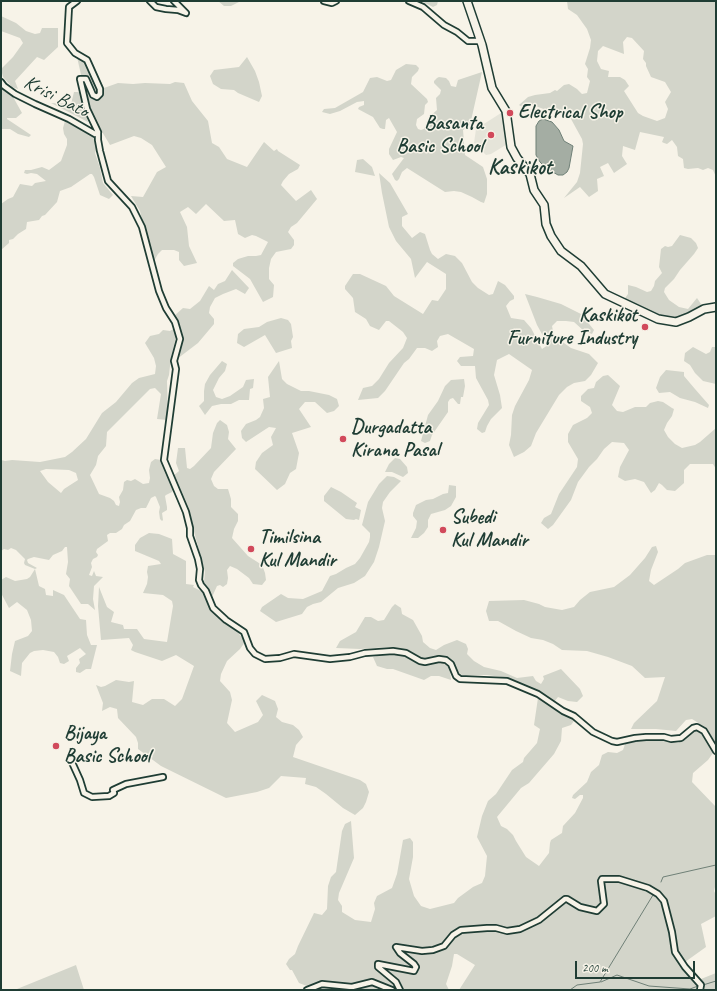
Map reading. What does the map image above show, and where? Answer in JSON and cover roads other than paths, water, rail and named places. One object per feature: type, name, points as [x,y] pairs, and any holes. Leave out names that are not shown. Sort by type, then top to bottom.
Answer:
[{"type":"street","points":[[77,1],[69,7],[68,43],[75,53],[87,60],[100,88],[100,94],[97,97],[93,95],[86,79],[80,79],[86,109],[98,132],[100,151],[108,181],[132,207],[142,227],[159,291],[166,308],[175,322],[180,338],[174,361],[176,369],[164,460],[186,512],[190,528],[190,536],[200,569],[199,580],[206,591],[213,608],[226,620],[244,632],[250,648],[255,654],[265,659],[294,654],[330,659],[350,657],[365,653],[393,651],[406,653],[420,661],[425,662],[439,659],[446,660],[451,664],[456,676],[460,679],[507,681],[538,694],[563,711],[574,716],[594,732],[612,741],[617,742],[646,737],[664,737],[671,739],[681,738],[693,728],[697,727],[704,731],[716,751]]},
{"type":"street","points":[[150,1],[156,7],[166,10],[178,10],[186,13],[174,1]]},
{"type":"street","points":[[324,1],[332,3],[336,1]]},
{"type":"street","points":[[409,1],[423,7],[444,25],[458,32],[468,41],[480,41]]},
{"type":"street","points":[[467,1],[480,41],[492,88],[506,111],[511,147],[517,158],[530,174],[534,190],[544,205],[546,224],[551,236],[561,250],[581,266],[605,294],[658,318],[676,322],[690,318],[704,309],[716,308]]},
{"type":"street","name":"Krisi Bato","points":[[1,82],[15,94],[69,119],[95,134],[98,132]]},
{"type":"street","points":[[70,758],[84,793],[92,797],[109,796],[114,793],[113,790],[126,784],[163,777]]},
{"type":"street","points":[[400,990],[396,982],[378,966],[378,964],[414,971],[416,967],[414,964],[400,953],[396,947],[422,951],[442,947],[453,935],[461,930],[496,928],[507,931],[520,929],[539,920],[565,899],[580,907],[597,911],[604,904],[602,879],[620,879],[648,888],[658,894],[664,901],[672,932],[675,952],[701,985],[700,990]]},
{"type":"street","points":[[307,990],[322,984],[352,987],[372,982],[392,990]]},
{"type":"waterway","points":[[661,882],[663,877],[716,865]]},
{"type":"waterway","points":[[570,990],[577,985],[600,982],[653,895]]},
{"type":"waterway","points":[[601,982],[617,975],[649,986],[690,989],[698,986]]},
{"type":"waterway","points":[[703,985],[716,981]]},
{"type":"place","name":"Electrical Shop","points":[[510,113]]},
{"type":"place","name":"Basanta Basic School","points":[[491,135]]},
{"type":"place","name":"Kaskikot Furniture Industry","points":[[645,327]]},
{"type":"place","name":"Durgadatta Kirana Pasal","points":[[343,439]]},
{"type":"place","name":"Subedi Kul Mandir","points":[[443,530]]},
{"type":"place","name":"Timilsina Kul Mandir","points":[[251,549]]},
{"type":"place","name":"Bijaya Basic School","points":[[56,746]]},
{"type":"district","name":"Kaskikot","points":[[520,168]]}]
